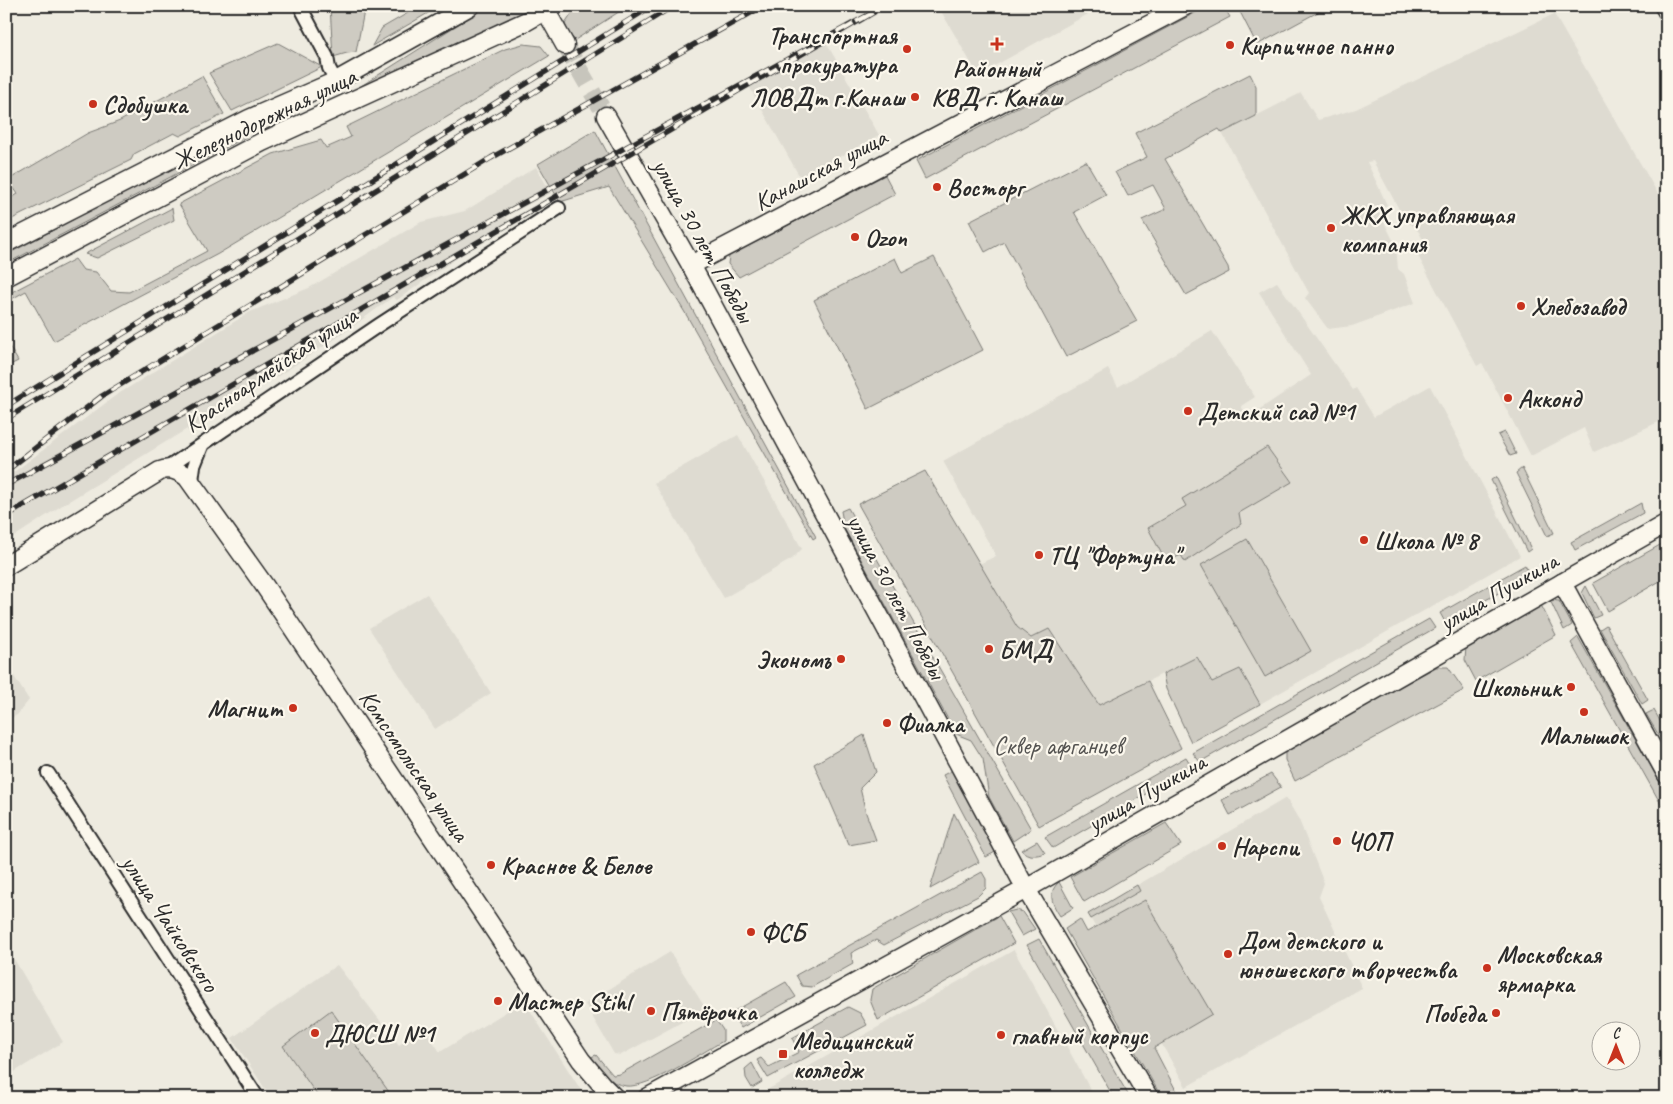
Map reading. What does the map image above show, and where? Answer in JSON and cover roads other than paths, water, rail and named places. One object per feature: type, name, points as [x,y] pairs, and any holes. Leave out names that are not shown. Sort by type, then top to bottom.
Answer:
[{"type":"main road","name":"Железнодорожная улица","points":[[6,243],[249,119],[336,81],[470,6]]},
{"type":"main road","name":"Канашская улица","points":[[691,265],[1185,6]]},
{"type":"main road","points":[[1664,6],[1667,11]]},
{"type":"main road","name":"Железнодорожная улица","points":[[6,277],[262,142],[383,88],[550,9],[565,45]]},
{"type":"main road","name":"улица 30 лет Победы","points":[[606,116],[691,265],[1026,889],[1149,1098]]},
{"type":"main road","name":"Комсомольская улица","points":[[166,469],[181,473],[192,481],[275,601],[581,1060],[602,1086],[615,1098]]},
{"type":"main road","name":"Красноармейская улица","points":[[6,566],[166,469]]},
{"type":"main road","name":"улица Пушкина","points":[[647,1098],[1026,889],[1667,523]]},
{"type":"main road","points":[[1562,583],[1667,776]]},
{"type":"street","points":[[300,6],[328,57],[329,68],[336,81]]},
{"type":"street","name":"Красноармейская улица","points":[[166,469],[379,325],[559,208]]},
{"type":"street","points":[[192,481],[194,466],[203,444]]},
{"type":"street","name":"улица Чайковского","points":[[48,773],[258,1098]]},
{"type":"tunnel","points":[[565,45],[606,116]]},
{"type":"railway","points":[[6,406],[652,6]]},
{"type":"railway","points":[[6,419],[673,6]]},
{"type":"railway","points":[[6,471],[102,396],[491,158],[763,6]]},
{"type":"railway","points":[[6,485],[874,12],[6,516]]},
{"type":"place","name":"Районный КВД г. Канаш","points":[[997,44]]},
{"type":"place","name":"Кирпичное панно","points":[[1230,45]]},
{"type":"place","name":"Транспортная прокуратура","points":[[907,49]]},
{"type":"place","name":"ЛОВДт г.Канаш","points":[[915,97]]},
{"type":"place","name":"Сдобушка","points":[[93,104]]},
{"type":"place","name":"Восторг","points":[[937,187]]},
{"type":"place","name":"ЖКХ управляющая компания","points":[[1331,228]]},
{"type":"place","name":"Ozon","points":[[855,237]]},
{"type":"place","name":"Хлебозавод","points":[[1521,306]]},
{"type":"place","name":"Акконд","points":[[1508,398]]},
{"type":"place","name":"Детский сад №1","points":[[1188,411]]},
{"type":"place","name":"Школа № 8","points":[[1364,540]]},
{"type":"place","name":"ТЦ \"Фортуна\"","points":[[1039,555]]},
{"type":"place","name":"БМД","points":[[989,649]]},
{"type":"place","name":"Экономъ","points":[[841,659]]},
{"type":"place","name":"Школьник","points":[[1571,687]]},
{"type":"place","name":"Магнит","points":[[293,708]]},
{"type":"place","name":"Малышок","points":[[1584,712]]},
{"type":"place","name":"Фиалка","points":[[887,723]]},
{"type":"place","name":"ЧОП","points":[[1337,841]]},
{"type":"place","name":"Нарспи","points":[[1222,846]]},
{"type":"place","name":"Красное & Белое","points":[[491,865]]},
{"type":"place","name":"ФСБ","points":[[751,932]]},
{"type":"place","name":"Дом детского и юношеского творчества","points":[[1228,954]]},
{"type":"place","name":"Московская ярмарка","points":[[1487,968]]},
{"type":"place","name":"Мастер Stihl","points":[[498,1001]]},
{"type":"place","name":"Пятёрочка","points":[[651,1011]]},
{"type":"place","name":"Победа","points":[[1496,1013]]},
{"type":"place","name":"ДЮСШ №1","points":[[315,1033]]},
{"type":"place","name":"главный корпус","points":[[1001,1035]]},
{"type":"place","name":"Медицинский колледж","points":[[783,1054]]},
{"type":"park label","name":"Сквер афганцев","points":[[1058,745]]}]
